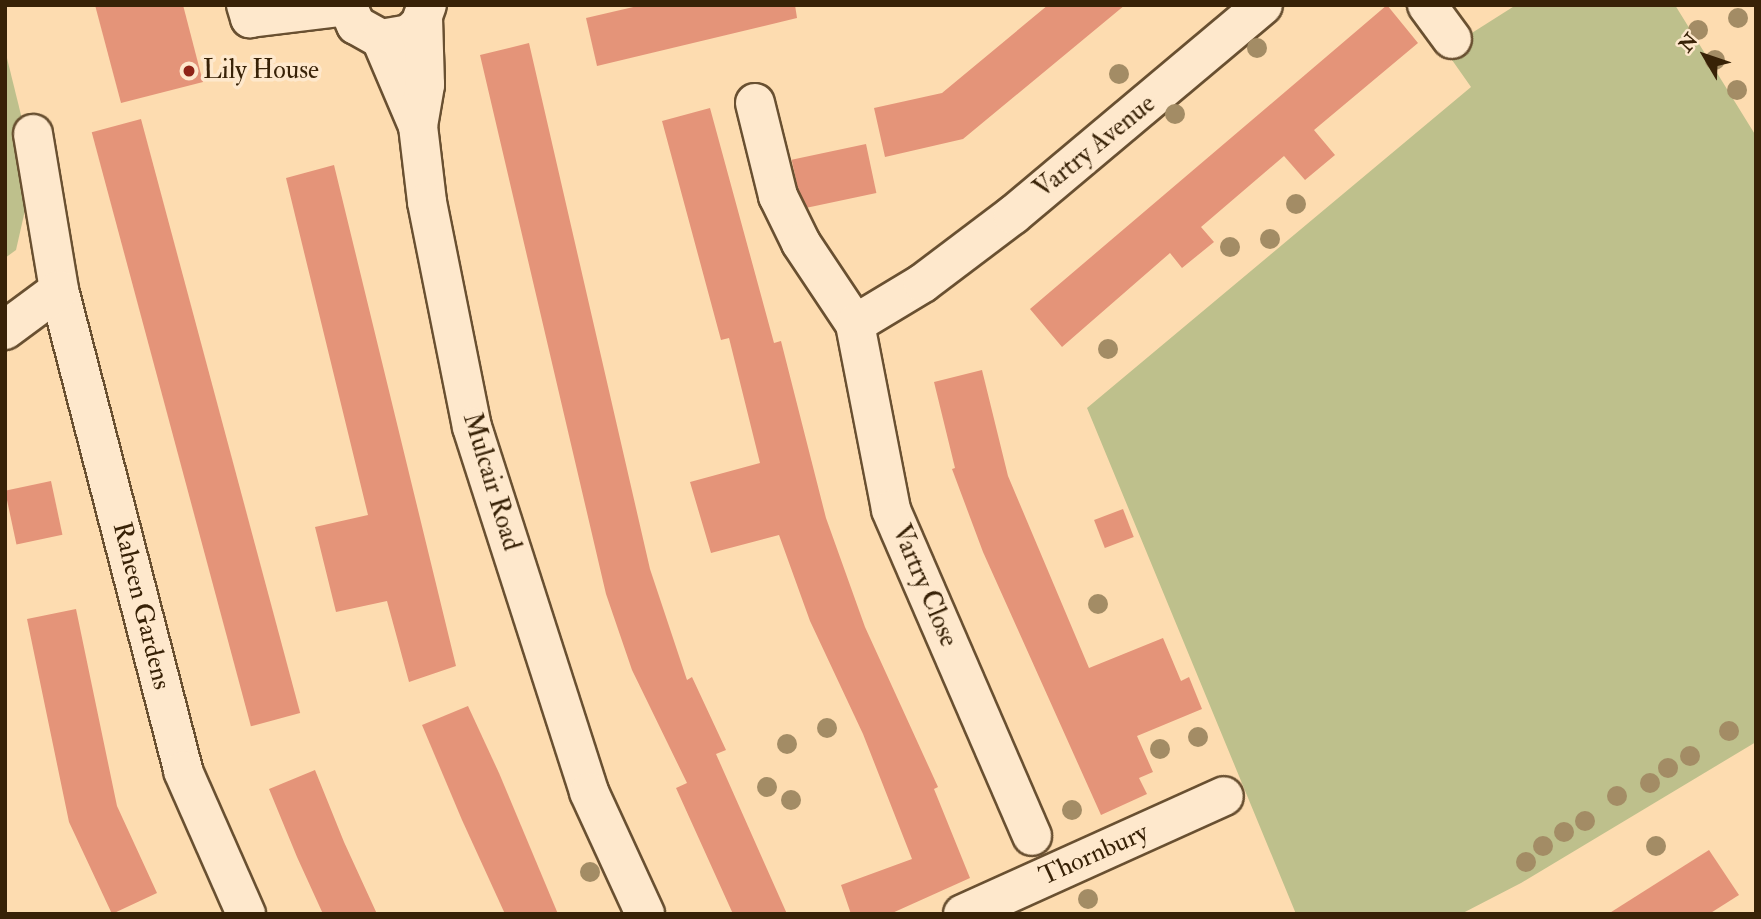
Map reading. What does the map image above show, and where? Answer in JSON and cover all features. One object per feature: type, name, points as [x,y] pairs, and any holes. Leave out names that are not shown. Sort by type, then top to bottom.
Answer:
[{"type":"street","points":[[246,5],[250,18],[348,6],[356,26],[381,39],[409,34],[425,11]]},
{"type":"street","name":"Vartry Avenue","points":[[855,324],[923,283],[1013,215],[1263,5]]},
{"type":"street","points":[[1427,5],[1452,39]]},
{"type":"street","points":[[418,126],[425,85],[425,11]]},
{"type":"street","name":"Mulcair Road","points":[[381,39],[418,126],[428,202],[472,427],[589,792],[645,914]]},
{"type":"street","name":"Vartry Close","points":[[755,103],[778,197],[801,243],[855,324],[891,510],[1032,836]]},
{"type":"street","name":"Raheen Gardens","points":[[33,134],[59,290],[183,771],[246,914]]},
{"type":"street","points":[[5,330],[59,290]]},
{"type":"street","name":"Thornbury","points":[[963,914],[1224,796]]},
{"type":"green space","points":[[1516,5],[1675,5],[1756,136],[1756,742],[1521,883],[1461,914],[1296,914],[1087,408],[1471,87],[1445,50]]},
{"type":"green space","points":[[5,50],[21,115],[28,197],[16,250],[5,258]]},
{"type":"building","points":[[95,5],[183,5],[203,82],[121,103]]},
{"type":"building","points":[[642,5],[795,5],[797,18],[597,66],[586,18]]},
{"type":"building","points":[[1048,5],[1125,5],[963,139],[885,157],[874,108],[942,93]]},
{"type":"building","points":[[1387,5],[1418,43],[1314,130],[1335,155],[1305,180],[1284,156],[1201,227],[1214,242],[1182,268],[1170,253],[1062,347],[1030,309]]},
{"type":"building","points":[[529,43],[650,569],[687,680],[692,677],[726,750],[716,754],[787,914],[733,914],[676,788],[687,783],[632,670],[606,594],[480,55]]},
{"type":"building","points":[[710,108],[774,343],[781,341],[826,518],[865,627],[938,787],[934,789],[970,878],[890,914],[851,914],[841,885],[912,859],[863,734],[810,621],[779,535],[711,553],[690,482],[760,463],[729,338],[721,340],[662,121]]},
{"type":"building","points":[[141,119],[300,713],[251,726],[92,132]]},
{"type":"building","points":[[866,144],[876,193],[802,209],[792,160]]},
{"type":"building","points":[[334,165],[456,666],[409,682],[387,601],[336,612],[315,527],[368,515],[286,178]]},
{"type":"building","points":[[982,370],[1008,476],[1089,668],[1163,638],[1181,681],[1189,677],[1202,709],[1137,736],[1153,772],[1139,778],[1147,794],[1101,815],[983,552],[952,469],[955,468],[934,382]]},
{"type":"building","points":[[51,481],[62,535],[16,545],[5,491]]},
{"type":"building","points":[[1123,509],[1134,537],[1105,548],[1094,520]]},
{"type":"building","points":[[76,609],[117,806],[157,893],[112,914],[69,822],[27,619]]},
{"type":"building","points":[[468,706],[558,914],[505,914],[462,820],[422,725]]},
{"type":"building","points":[[315,770],[377,914],[323,914],[297,857],[269,789]]},
{"type":"building","points":[[1709,850],[1739,895],[1709,914],[1608,914]]},
{"type":"place","name":"Lily House","points":[[189,71]]}]
